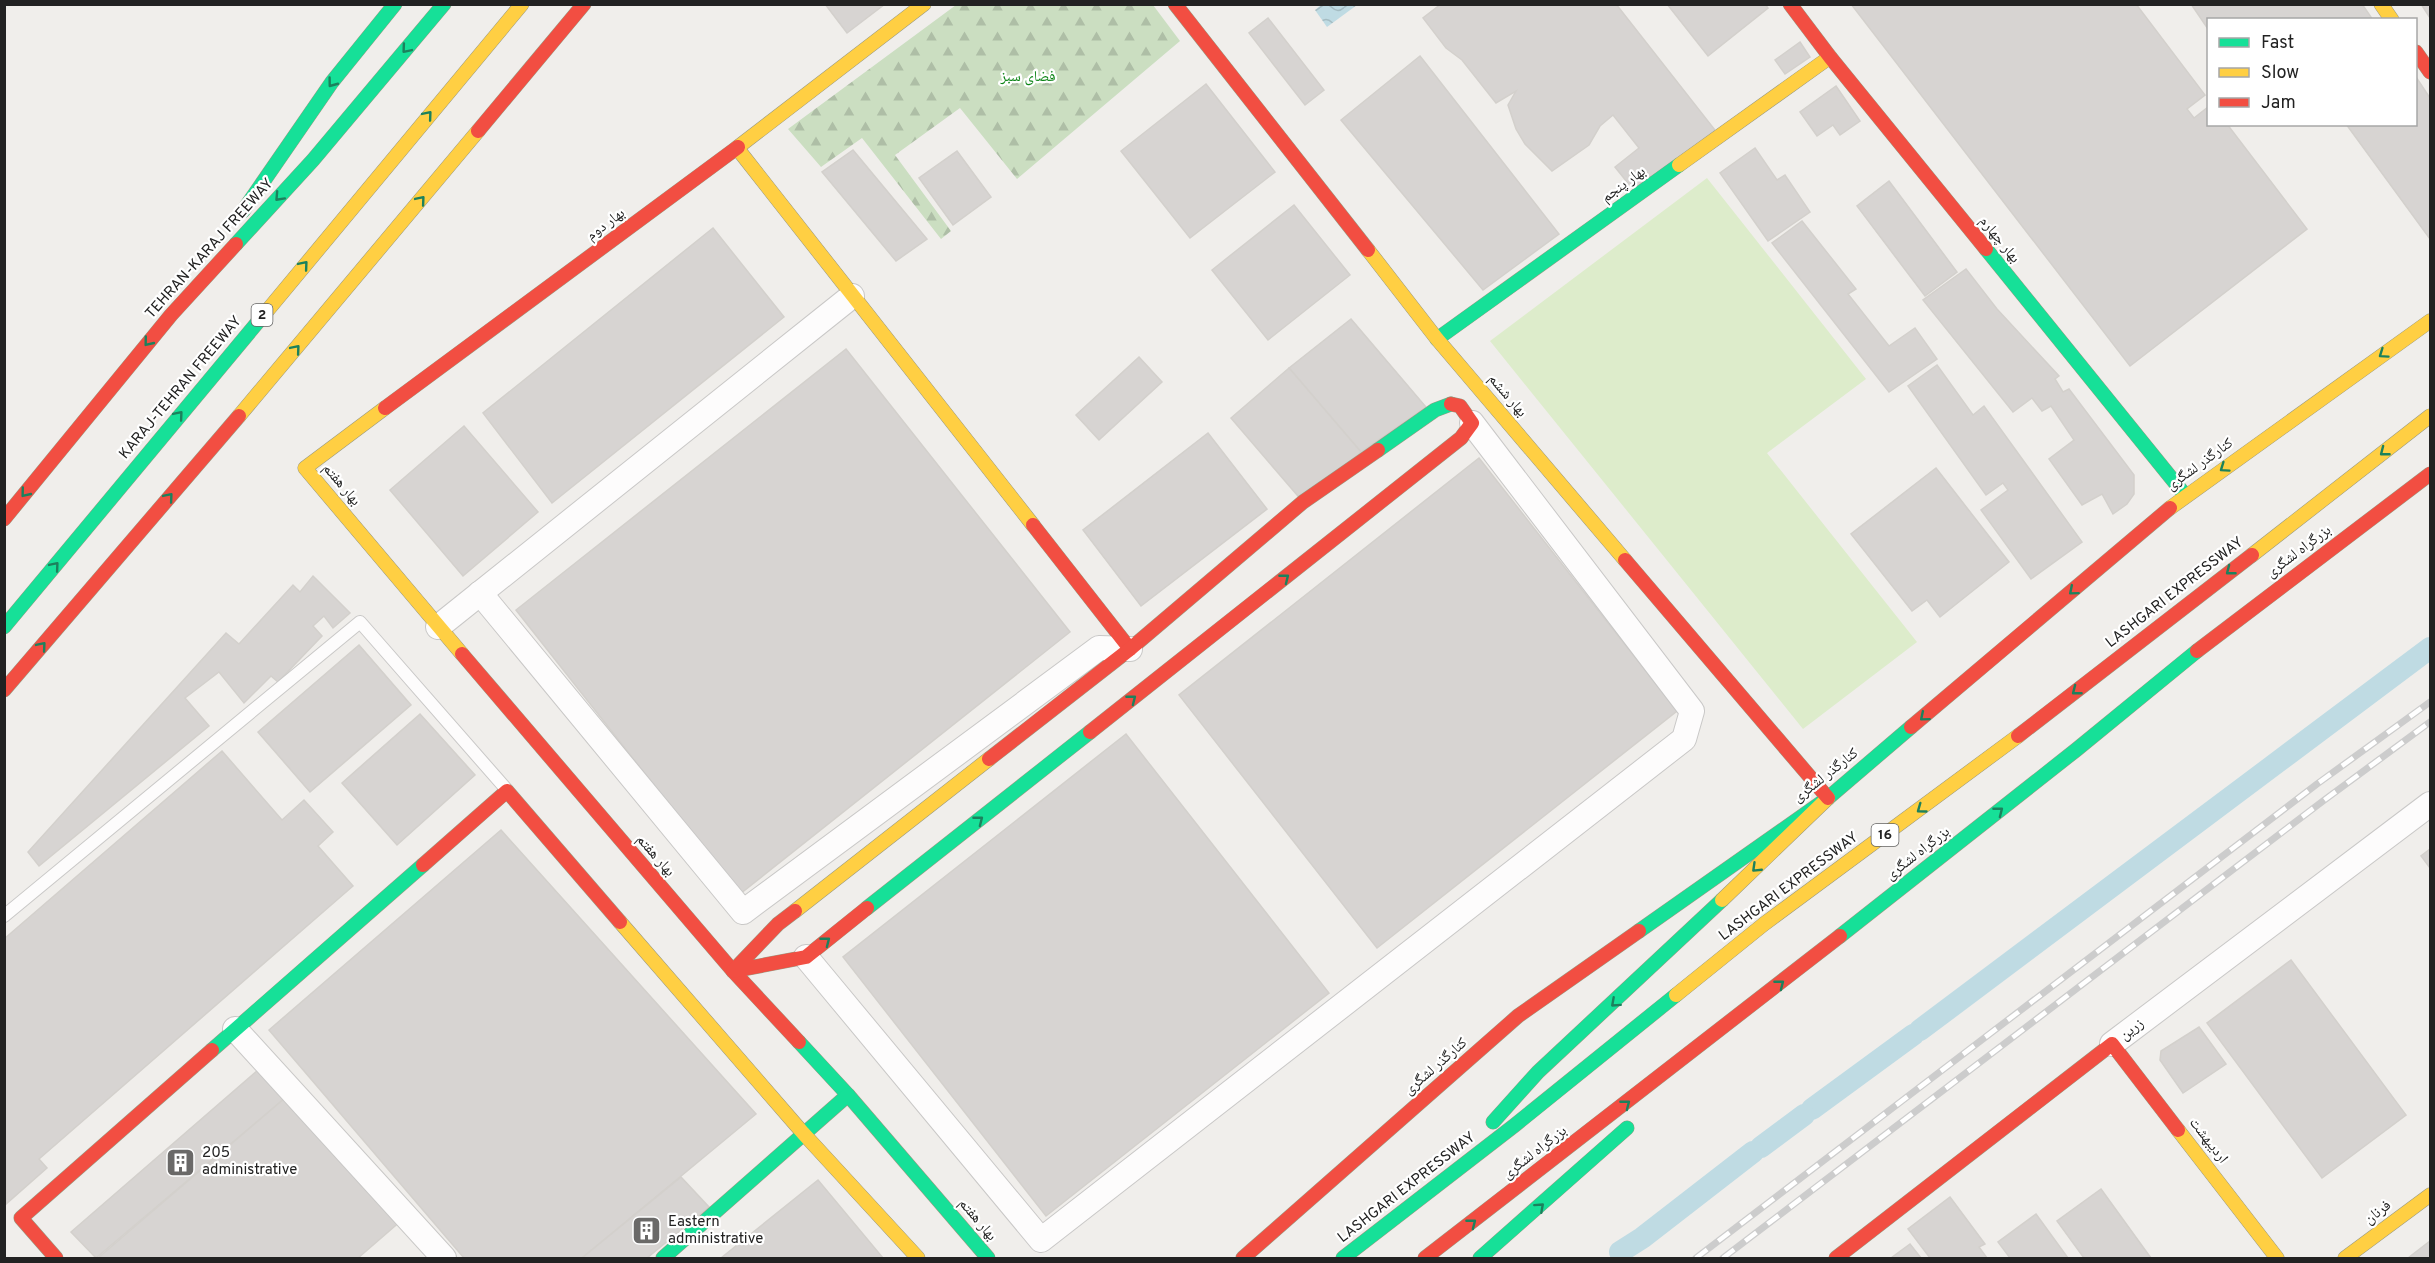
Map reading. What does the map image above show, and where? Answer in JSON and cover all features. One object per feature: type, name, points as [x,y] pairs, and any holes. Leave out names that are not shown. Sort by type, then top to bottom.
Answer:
[{"type":"main road","points":[[171,315],[332,82],[395,4]]},
{"type":"main road","name":"TEHRAN-KARAJ FREEWAY","points":[[4,519],[171,315],[313,160],[444,4]]},
{"type":"main road","name":"KARAJ-TEHRAN FREEWAY","points":[[4,627],[522,4]]},
{"type":"main road","points":[[4,690],[349,287],[584,4]]},
{"type":"main road","name":"بهار دوم","points":[[305,468],[738,148],[924,4]]},
{"type":"main road","name":"بهار ششم","points":[[1175,4],[1437,339],[1828,798]]},
{"type":"main road","name":"بهار چهارم","points":[[1790,4],[1830,57],[2185,495]]},
{"type":"main road","points":[[2381,4],[2391,18]]},
{"type":"main road","points":[[2417,55],[2430,72]]},
{"type":"main road","name":"بهار پنجم","points":[[1437,339],[1830,57]]},
{"type":"main road","points":[[738,148],[1130,649]]},
{"type":"main road","name":"کنارگذر لشگری","points":[[1243,1258],[1518,1016],[1828,798],[2185,495],[2430,321]]},
{"type":"main road","points":[[1451,404],[1461,406],[1472,423],[1461,438],[806,957],[733,971],[778,924],[1130,649],[1303,502],[1435,410],[1451,404]]},
{"type":"main road","name":"LASHGARI EXPRESSWAY","points":[[1343,1258],[1515,1125],[1764,924],[1970,774],[2430,416]]},
{"type":"main road","name":"بهار هفتم","points":[[305,468],[733,971],[848,1095],[987,1258]]},
{"type":"main road","name":"بزرگراه لشگری","points":[[1425,1258],[1712,1037],[2076,750],[2207,643],[2430,474]]},
{"type":"main road","points":[[57,1258],[16,1216],[235,1029],[507,791],[803,1133],[918,1258]]},
{"type":"main road","points":[[1413,1203],[1495,1121],[1538,1072],[1641,978],[1828,798]]},
{"type":"main road","points":[[1667,1089],[1712,1037]]},
{"type":"main road","name":"زرین","points":[[1836,1258],[2112,1044]]},
{"type":"main road","name":"اردیبهشت","points":[[2112,1044],[2277,1258]]},
{"type":"main road","points":[[663,1258],[848,1095]]},
{"type":"main road","points":[[1480,1258],[1634,1122]]},
{"type":"main road","name":"فرنان","points":[[2345,1258],[2430,1195]]},
{"type":"street","points":[[438,627],[852,296]]},
{"type":"street","points":[[806,957],[1041,1240],[1684,739],[1692,711],[1472,423]]},
{"type":"street","points":[[480,593],[743,912],[1099,648],[1130,649]]},
{"type":"street","name":"زرین","points":[[2112,1044],[2430,804]]},
{"type":"street","points":[[235,1029],[444,1258]]},
{"type":"lane","points":[[4,915],[360,622],[507,791]]},
{"type":"green space","name":"فضای سبز","points":[[956,5],[1153,5],[1180,41],[1017,179],[960,108],[895,155],[951,231],[941,239],[862,138],[821,167],[788,129]]},
{"type":"green space","points":[[1707,178],[1866,379],[1767,453],[1917,642],[1803,729],[1490,341]]},
{"type":"water","points":[[1322,4],[1357,5],[1327,27],[1315,10]]},
{"type":"building","points":[[825,4],[885,4],[847,33]]},
{"type":"building","points":[[1441,4],[1616,4],[1715,130],[1635,192],[1615,167],[1639,148],[1613,115],[1600,126],[1589,145],[1552,171],[1525,144],[1516,129],[1508,105],[1516,91],[1496,103],[1462,60],[1446,48],[1423,18]]},
{"type":"building","points":[[1667,4],[1765,4],[1768,8],[1708,56]]},
{"type":"building","points":[[1851,4],[2136,4],[2205,95],[2187,109],[2194,118],[2207,108],[2207,126],[2229,126],[2307,229],[2130,366]]},
{"type":"building","points":[[2191,4],[2362,4],[2372,18],[2207,18],[2207,28]]},
{"type":"building","points":[[2421,4],[2430,4],[2430,18]]},
{"type":"building","points":[[1268,18],[1324,90],[1305,105],[1249,33]]},
{"type":"building","points":[[1800,42],[1810,57],[1785,74],[1775,60]]},
{"type":"building","points":[[1420,56],[1559,234],[1483,290],[1341,120]]},
{"type":"building","points":[[2417,78],[2430,98],[2430,239],[2347,126],[2417,126]]},
{"type":"building","points":[[1206,84],[1275,172],[1190,238],[1121,151]]},
{"type":"building","points":[[1836,86],[1860,121],[1840,135],[1833,125],[1817,136],[1800,112]]},
{"type":"building","points":[[1755,148],[1777,180],[1785,175],[1810,212],[1768,241],[1720,173]]},
{"type":"building","points":[[853,150],[927,239],[896,261],[822,172]]},
{"type":"building","points":[[957,151],[991,197],[953,225],[919,178]]},
{"type":"building","points":[[1889,181],[1957,272],[1925,296],[1857,206]]},
{"type":"building","points":[[1294,205],[1350,275],[1268,340],[1212,270]]},
{"type":"building","points":[[1802,221],[1856,289],[1848,294],[1889,346],[1915,328],[1937,359],[1889,392],[1772,243]]},
{"type":"building","points":[[713,228],[784,317],[552,503],[483,413]]},
{"type":"building","points":[[1966,269],[1997,309],[2059,376],[2055,379],[2063,392],[2069,389],[2134,475],[2134,494],[2127,504],[2113,514],[2102,494],[2082,505],[2049,459],[2074,440],[2051,406],[2042,411],[2032,398],[2013,412],[1923,300]]},
{"type":"building","points":[[1351,319],[1426,407],[1361,452],[1289,368]]},
{"type":"building","points":[[846,349],[1070,632],[740,894],[516,610]]},
{"type":"building","points":[[1139,357],[1162,382],[1099,440],[1076,415]]},
{"type":"building","points":[[1937,365],[1973,415],[1984,406],[2082,542],[2031,579],[1981,510],[2008,490],[2003,483],[1986,495],[1908,386]]},
{"type":"building","points":[[1289,368],[1361,452],[1303,502],[1231,418]]},
{"type":"building","points":[[464,426],[538,512],[463,576],[390,490]]},
{"type":"building","points":[[1208,433],[1267,509],[1141,606],[1083,530]]},
{"type":"building","points":[[1479,458],[1677,711],[1377,948],[1179,695]]},
{"type":"building","points":[[1936,468],[2009,562],[1940,617],[1927,600],[1912,611],[1851,534]]},
{"type":"building","points":[[313,576],[350,613],[333,628],[324,616],[313,626],[322,636],[278,682],[271,676],[244,703],[219,672],[185,698],[209,726],[39,866],[28,852],[226,633],[239,644],[293,585],[300,592]]},
{"type":"building","points":[[359,645],[411,705],[310,792],[258,732]]},
{"type":"building","points":[[420,714],[475,775],[397,845],[342,783]]},
{"type":"building","points":[[1126,734],[1329,993],[1046,1216],[843,957]]},
{"type":"building","points":[[222,751],[282,820],[304,800],[333,832],[318,846],[353,886],[39,1159],[47,1168],[6,1204],[4,939]]},
{"type":"building","points":[[501,830],[756,1114],[582,1258],[464,1258],[269,1030]]},
{"type":"building","points":[[2430,849],[2430,868],[2421,856]]},
{"type":"building","points":[[2291,960],[2406,1115],[2322,1178],[2207,1023]]},
{"type":"building","points":[[2199,1027],[2226,1064],[2183,1093],[2160,1060],[2161,1051]]},
{"type":"building","name":"205 administrative","points":[[266,1063],[292,1092],[96,1258],[71,1232]]},
{"type":"building","points":[[292,1092],[402,1220],[358,1258],[98,1258]]},
{"type":"building","name":"Eastern administrative","points":[[681,1177],[709,1207],[647,1258],[582,1258]]},
{"type":"building","points":[[818,1180],[883,1258],[721,1258]]},
{"type":"building","points":[[2101,1189],[2151,1258],[2084,1258],[2057,1221]]},
{"type":"building","points":[[1950,1197],[1985,1244],[1979,1247],[1987,1258],[1930,1258],[1908,1229]]},
{"type":"building","points":[[2036,1214],[2068,1258],[2010,1258],[1998,1242]]},
{"type":"building","points":[[2430,1241],[2430,1258],[2408,1258]]},
{"type":"building","points":[[1910,1244],[1921,1258],[1891,1258]]},
{"type":"waterway","points":[[1920,1030],[2430,648]]},
{"type":"waterway","points":[[1812,1109],[1913,1035]]},
{"type":"waterway","points":[[1761,1147],[1804,1115]]},
{"type":"waterway","points":[[1620,1252],[1642,1238],[1753,1152]]},
{"type":"railway","points":[[1696,1258],[2317,784],[2430,702]]},
{"type":"railway","points":[[1723,1258],[2430,722]]},
{"type":"traffic: fast","points":[[243,211],[332,82],[395,4]]},
{"type":"traffic: fast","points":[[236,244],[313,160],[444,4]]},
{"type":"traffic: fast","points":[[1437,339],[1679,165]]},
{"type":"traffic: fast","points":[[1986,249],[2185,495]]},
{"type":"traffic: fast","points":[[4,627],[262,317]]},
{"type":"traffic: fast","points":[[1378,450],[1435,410],[1451,404]]},
{"type":"traffic: fast","points":[[1840,936],[2076,750],[2197,651]]},
{"type":"traffic: fast","points":[[1639,931],[1828,798],[1911,727]]},
{"type":"traffic: fast","points":[[867,908],[1090,732]]},
{"type":"traffic: fast","points":[[212,1050],[423,865]]},
{"type":"traffic: fast","points":[[1493,1122],[1538,1072],[1722,900]]},
{"type":"traffic: fast","points":[[1343,1258],[1515,1125],[1676,995]]},
{"type":"traffic: fast","points":[[799,1042],[848,1095],[988,1258]]},
{"type":"traffic: fast","points":[[663,1258],[848,1095]]},
{"type":"traffic: fast","points":[[1480,1258],[1627,1128]]},
{"type":"traffic: slow","points":[[262,317],[522,4]]},
{"type":"traffic: slow","points":[[738,147],[924,4]]},
{"type":"traffic: slow","points":[[2381,4],[2391,18]]},
{"type":"traffic: slow","points":[[1679,165],[1830,57]]},
{"type":"traffic: slow","points":[[239,416],[478,131]]},
{"type":"traffic: slow","points":[[737,148],[1033,525]]},
{"type":"traffic: slow","points":[[1368,250],[1437,339],[1625,560]]},
{"type":"traffic: slow","points":[[2170,508],[2430,321]]},
{"type":"traffic: slow","points":[[385,408],[305,468],[462,654]]},
{"type":"traffic: slow","points":[[2252,555],[2430,416]]},
{"type":"traffic: slow","points":[[1676,995],[1764,924],[2018,736]]},
{"type":"traffic: slow","points":[[795,911],[989,759]]},
{"type":"traffic: slow","points":[[1722,900],[1828,798]]},
{"type":"traffic: slow","points":[[620,922],[803,1133],[918,1258]]},
{"type":"traffic: slow","points":[[2178,1130],[2277,1258]]},
{"type":"traffic: slow","points":[[2345,1258],[2430,1195]]},
{"type":"traffic: jam","points":[[478,131],[584,4]]},
{"type":"traffic: jam","points":[[1175,4],[1368,250]]},
{"type":"traffic: jam","points":[[1790,4],[1830,57],[1986,249]]},
{"type":"traffic: jam","points":[[2417,53],[2430,72]]},
{"type":"traffic: jam","points":[[385,408],[738,147]]},
{"type":"traffic: jam","points":[[4,519],[171,315],[236,244]]},
{"type":"traffic: jam","points":[[1090,732],[1461,438],[1472,423],[1460,406],[1451,404]]},
{"type":"traffic: jam","points":[[4,690],[239,416]]},
{"type":"traffic: jam","points":[[989,759],[1130,649],[1303,502],[1378,450]]},
{"type":"traffic: jam","points":[[2197,651],[2430,474]]},
{"type":"traffic: jam","points":[[1911,727],[2170,508]]},
{"type":"traffic: jam","points":[[1033,525],[1130,649]]},
{"type":"traffic: jam","points":[[2018,736],[2252,555]]},
{"type":"traffic: jam","points":[[1625,560],[1828,798]]},
{"type":"traffic: jam","points":[[462,654],[733,971],[799,1042]]},
{"type":"traffic: jam","points":[[423,865],[507,791],[620,922]]},
{"type":"traffic: jam","points":[[795,911],[778,924],[733,971],[806,957],[867,908]]},
{"type":"traffic: jam","points":[[1243,1258],[1518,1016],[1639,931]]},
{"type":"traffic: jam","points":[[1425,1258],[1840,936]]},
{"type":"traffic: jam","points":[[1836,1258],[2112,1044],[2178,1130]]},
{"type":"traffic: jam","points":[[56,1258],[21,1218],[212,1050]]},
{"type":"place","name":"205 administrative","points":[[181,1162]]},
{"type":"place","name":"Eastern administrative","points":[[647,1231]]}]
